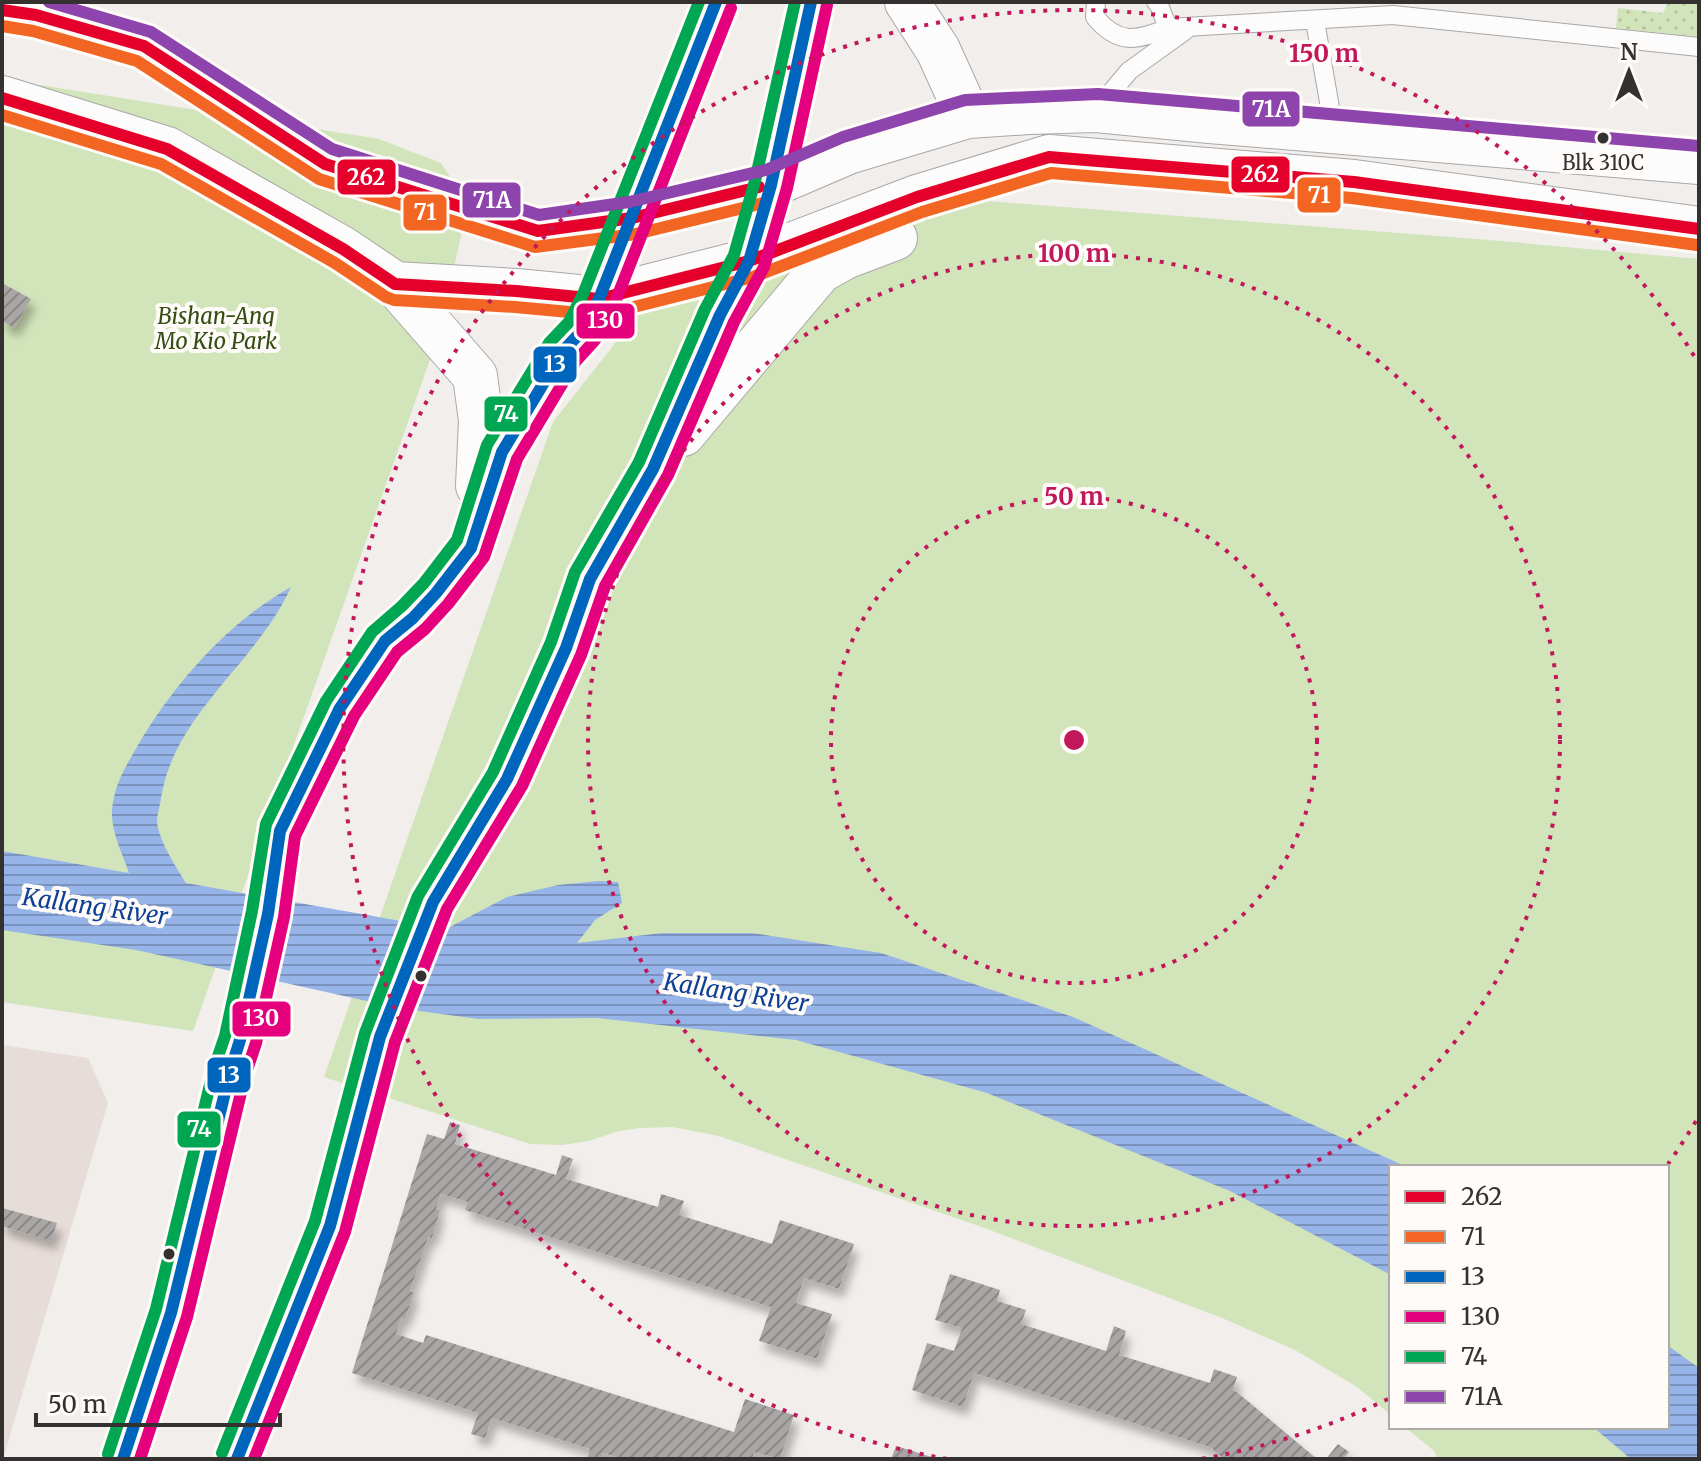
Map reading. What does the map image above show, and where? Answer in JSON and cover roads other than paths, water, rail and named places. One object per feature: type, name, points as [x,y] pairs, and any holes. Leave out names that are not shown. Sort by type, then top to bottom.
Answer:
[{"type":"main road","points":[[123,1459],[171,1313],[240,1040],[268,914],[280,831],[340,708],[385,641],[413,618],[471,548],[502,452],[563,351],[582,331],[599,299],[716,2]]},
{"type":"main road","points":[[237,1459],[330,1226],[380,1037],[433,902],[507,779],[566,648],[590,579],[653,469],[720,315],[749,261],[771,185],[811,2]]},
{"type":"main road","points":[[907,2],[938,50],[968,116]]},
{"type":"main road","points":[[2,10],[36,15],[144,46],[325,164],[538,231],[632,218],[771,185],[848,152],[968,116],[1096,110],[1699,162]]},
{"type":"main road","points":[[2,98],[167,149],[343,249],[395,284],[475,376],[481,420],[471,548]]},
{"type":"main road","points":[[395,284],[599,299],[749,261],[917,197],[1049,157],[1354,182],[1699,229]]},
{"type":"main road","points":[[653,469],[820,271],[845,257],[924,226],[1049,157]]},
{"type":"lane","points":[[1096,2],[1095,17],[1105,29],[1120,37],[1144,38],[1168,28],[1315,21],[1394,9],[1699,47]]},
{"type":"lane","points":[[1156,2],[1168,28]]},
{"type":"lane","points":[[1315,21],[1334,131]]},
{"type":"lane","points":[[1096,110],[1129,71],[1188,28]]},
{"type":"water","name":"Kallang River","points":[[291,587],[258,640],[199,713],[169,767],[161,798],[158,829],[186,883],[446,929],[507,897],[558,885],[618,882],[622,903],[595,920],[577,943],[662,933],[752,933],[881,953],[1073,1017],[1403,1165],[1389,1165],[1389,1274],[1230,1191],[987,1093],[796,1040],[597,1018],[478,1019],[398,1008],[136,950],[2,930],[2,851],[129,873],[112,820],[113,802],[123,772],[152,722],[186,677],[224,636]]},
{"type":"water","points":[[1669,1346],[1699,1368],[1699,1459],[1631,1459],[1595,1429],[1669,1429]]},
{"type":"place","name":"Blk 310C","points":[[1603,138]]},
{"type":"park label","name":"Bishan-Ang Mo Kio Park","points":[[216,328]]}]
